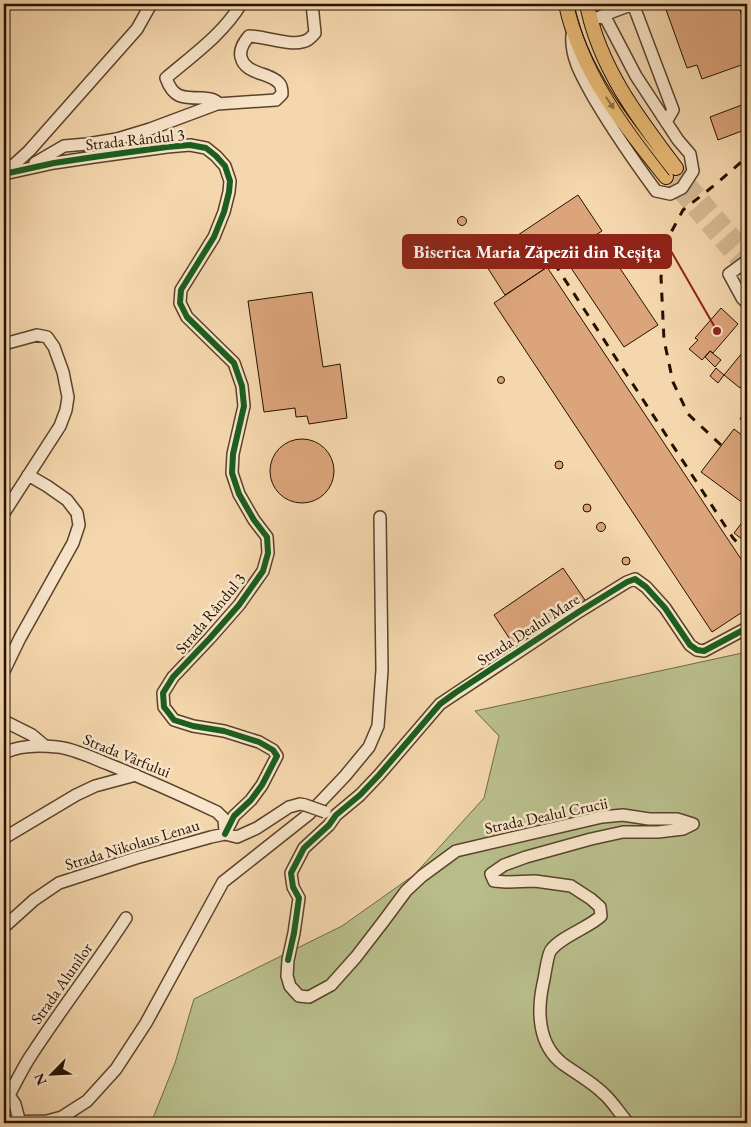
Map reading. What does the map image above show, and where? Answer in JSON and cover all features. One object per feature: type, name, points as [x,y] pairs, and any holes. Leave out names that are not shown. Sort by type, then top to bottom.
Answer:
[{"type":"main road","points":[[566,4],[587,64],[600,87],[627,127],[671,173],[610,71],[590,21],[587,4]]},
{"type":"street","name":"Strada Rândul 3","points":[[4,174],[29,151],[137,29],[151,4]]},
{"type":"street","points":[[217,104],[213,99],[186,98],[174,93],[166,78],[218,33],[228,23],[241,4]]},
{"type":"street","points":[[24,169],[64,146],[117,139],[217,104],[276,100],[282,94],[282,88],[278,81],[249,68],[243,63],[240,54],[243,43],[249,36],[259,36],[290,43],[310,39],[315,34],[312,4]]},
{"type":"street","points":[[590,21],[633,4],[673,110],[666,122]]},
{"type":"street","points":[[573,28],[574,54],[579,71],[612,129],[656,191],[670,194],[682,188],[693,171],[690,154],[678,140],[636,76],[604,15]]},
{"type":"street","name":"Strada Rândul 3","points":[[4,174],[86,158],[167,146],[190,145],[206,148],[225,166],[230,181],[224,212],[214,237],[181,290],[180,303],[187,317],[234,363],[240,378],[244,406],[233,454],[232,473],[239,494],[254,520],[267,537],[268,553],[263,571],[239,605],[173,676],[163,693],[164,707],[174,720],[193,726],[224,731],[259,742],[273,750],[277,756],[262,785],[251,800],[234,816],[225,834]]},
{"type":"street","points":[[747,262],[729,274],[742,298],[747,303]]},
{"type":"street","points":[[4,344],[37,335],[47,337],[54,347],[63,372],[68,397],[66,410],[60,426],[4,513]]},
{"type":"street","points":[[4,671],[20,638],[73,543],[79,525],[77,513],[67,500],[28,475]]},
{"type":"street","points":[[4,1122],[47,1121],[62,1116],[87,1101],[116,1069],[146,1023],[223,882],[309,814],[369,747],[378,726],[382,670],[380,517]]},
{"type":"street","name":"Strada Dealul Mare","points":[[330,813],[360,795],[440,704],[627,582],[635,579],[646,587],[665,608],[690,645],[697,650],[704,651],[747,628]]},
{"type":"street","name":"Strada Vârfului","points":[[4,721],[32,735],[45,746],[58,747],[85,754],[160,785],[217,812],[224,819],[225,834]]},
{"type":"street","points":[[4,753],[26,746],[45,746]]},
{"type":"street","points":[[4,838],[76,795],[95,786],[136,775]]},
{"type":"street","name":"Strada Nikolaus Lenau","points":[[4,927],[34,900],[60,883],[136,858],[211,837],[225,834],[237,836],[257,828],[290,807],[300,804],[330,813]]},
{"type":"street","name":"Strada Dealul Crucii","points":[[330,813],[329,825],[304,848],[291,873],[293,887],[299,898],[287,976],[290,986],[299,996],[309,997],[331,985],[406,892],[422,876],[456,852],[602,817],[623,815],[649,819],[677,819],[693,824],[682,829],[658,832],[622,832],[590,839],[526,857],[504,865],[491,874],[494,881],[535,881],[571,886],[600,907],[601,916],[560,942],[550,951],[541,994],[540,1024],[544,1040],[554,1056],[562,1064],[604,1094],[628,1123]]},
{"type":"street","name":"Strada Alunilor","points":[[6,1093],[126,918]]},
{"type":"street","points":[[6,1093],[15,1104],[20,1122]]},
{"type":"green space","points":[[747,652],[747,1123],[151,1123],[175,1063],[194,999],[342,926],[414,875],[484,798],[499,736],[475,711]]},
{"type":"building","points":[[421,4],[439,4],[439,5],[422,9]]},
{"type":"building","points":[[664,4],[738,4],[747,32],[747,63],[702,79],[697,65],[687,68]]},
{"type":"building","points":[[747,103],[747,129],[718,140],[710,117]]},
{"type":"building","points":[[578,195],[602,231],[505,295],[482,259]]},
{"type":"building","points":[[462,217],[466,221],[462,225],[458,221]]},
{"type":"building","points":[[597,234],[658,325],[624,347],[563,256]]},
{"type":"building","points":[[547,267],[747,568],[747,609],[712,632],[494,303]]},
{"type":"building","points":[[312,292],[323,367],[340,364],[347,418],[309,424],[307,416],[296,417],[295,408],[264,412],[248,301]]},
{"type":"building","points":[[721,308],[738,324],[713,353],[710,351],[702,360],[689,349],[698,340],[695,338]]},
{"type":"building","points":[[747,347],[747,380],[740,388],[724,375]]},
{"type":"building","points":[[710,351],[721,360],[715,367],[705,357]]},
{"type":"building","points":[[716,368],[724,375],[718,383],[710,376]]},
{"type":"building","points":[[501,376],[505,380],[501,384],[497,380]]},
{"type":"building","points":[[747,408],[747,424],[740,419]]},
{"type":"building","points":[[734,429],[747,439],[747,506],[701,472]]},
{"type":"building","points":[[296,439],[308,439],[325,448],[332,459],[334,471],[332,483],[325,494],[308,503],[296,503],[284,498],[275,489],[270,477],[270,465],[275,453],[284,444]]},
{"type":"building","points":[[559,461],[563,465],[559,469],[555,465]]},
{"type":"building","points":[[587,504],[591,508],[587,512],[583,508]]},
{"type":"building","points":[[747,516],[747,543],[734,533]]},
{"type":"building","points":[[601,522],[606,527],[601,532],[596,527]]},
{"type":"building","points":[[626,557],[630,561],[626,565],[622,561]]},
{"type":"building","points":[[563,568],[587,603],[517,650],[494,615]]},
{"type":"tunnel","points":[[676,168],[747,251]]},
{"type":"tunnel","points":[[666,177],[747,272]]},
{"type":"tram line","points":[[574,4],[589,51],[611,94],[624,115],[669,175]]},
{"type":"railway","points":[[721,445],[688,414],[673,382],[664,340],[661,277],[667,240],[683,210],[747,157]]},
{"type":"railway","points":[[554,263],[733,538],[747,553]]},
{"type":"cycle path","points":[[4,174],[54,163],[190,145],[206,148],[225,166],[230,181],[224,212],[214,237],[181,290],[180,303],[187,317],[234,363],[242,386],[244,406],[233,454],[232,473],[239,494],[254,520],[267,537],[268,553],[263,571],[239,605],[173,677],[163,693],[164,707],[174,720],[193,726],[224,731],[259,742],[273,750],[277,756],[262,785],[251,800],[234,816],[225,834]]},
{"type":"cycle path","points":[[288,960],[299,898],[293,887],[291,873],[304,848],[329,825],[336,815],[360,795],[440,704],[455,693],[580,611],[635,579],[646,587],[665,608],[690,645],[697,650],[704,651],[747,628]]},
{"type":"place","name":"Biserica Maria Zăpezii din Reșița","points":[[717,331]]}]
